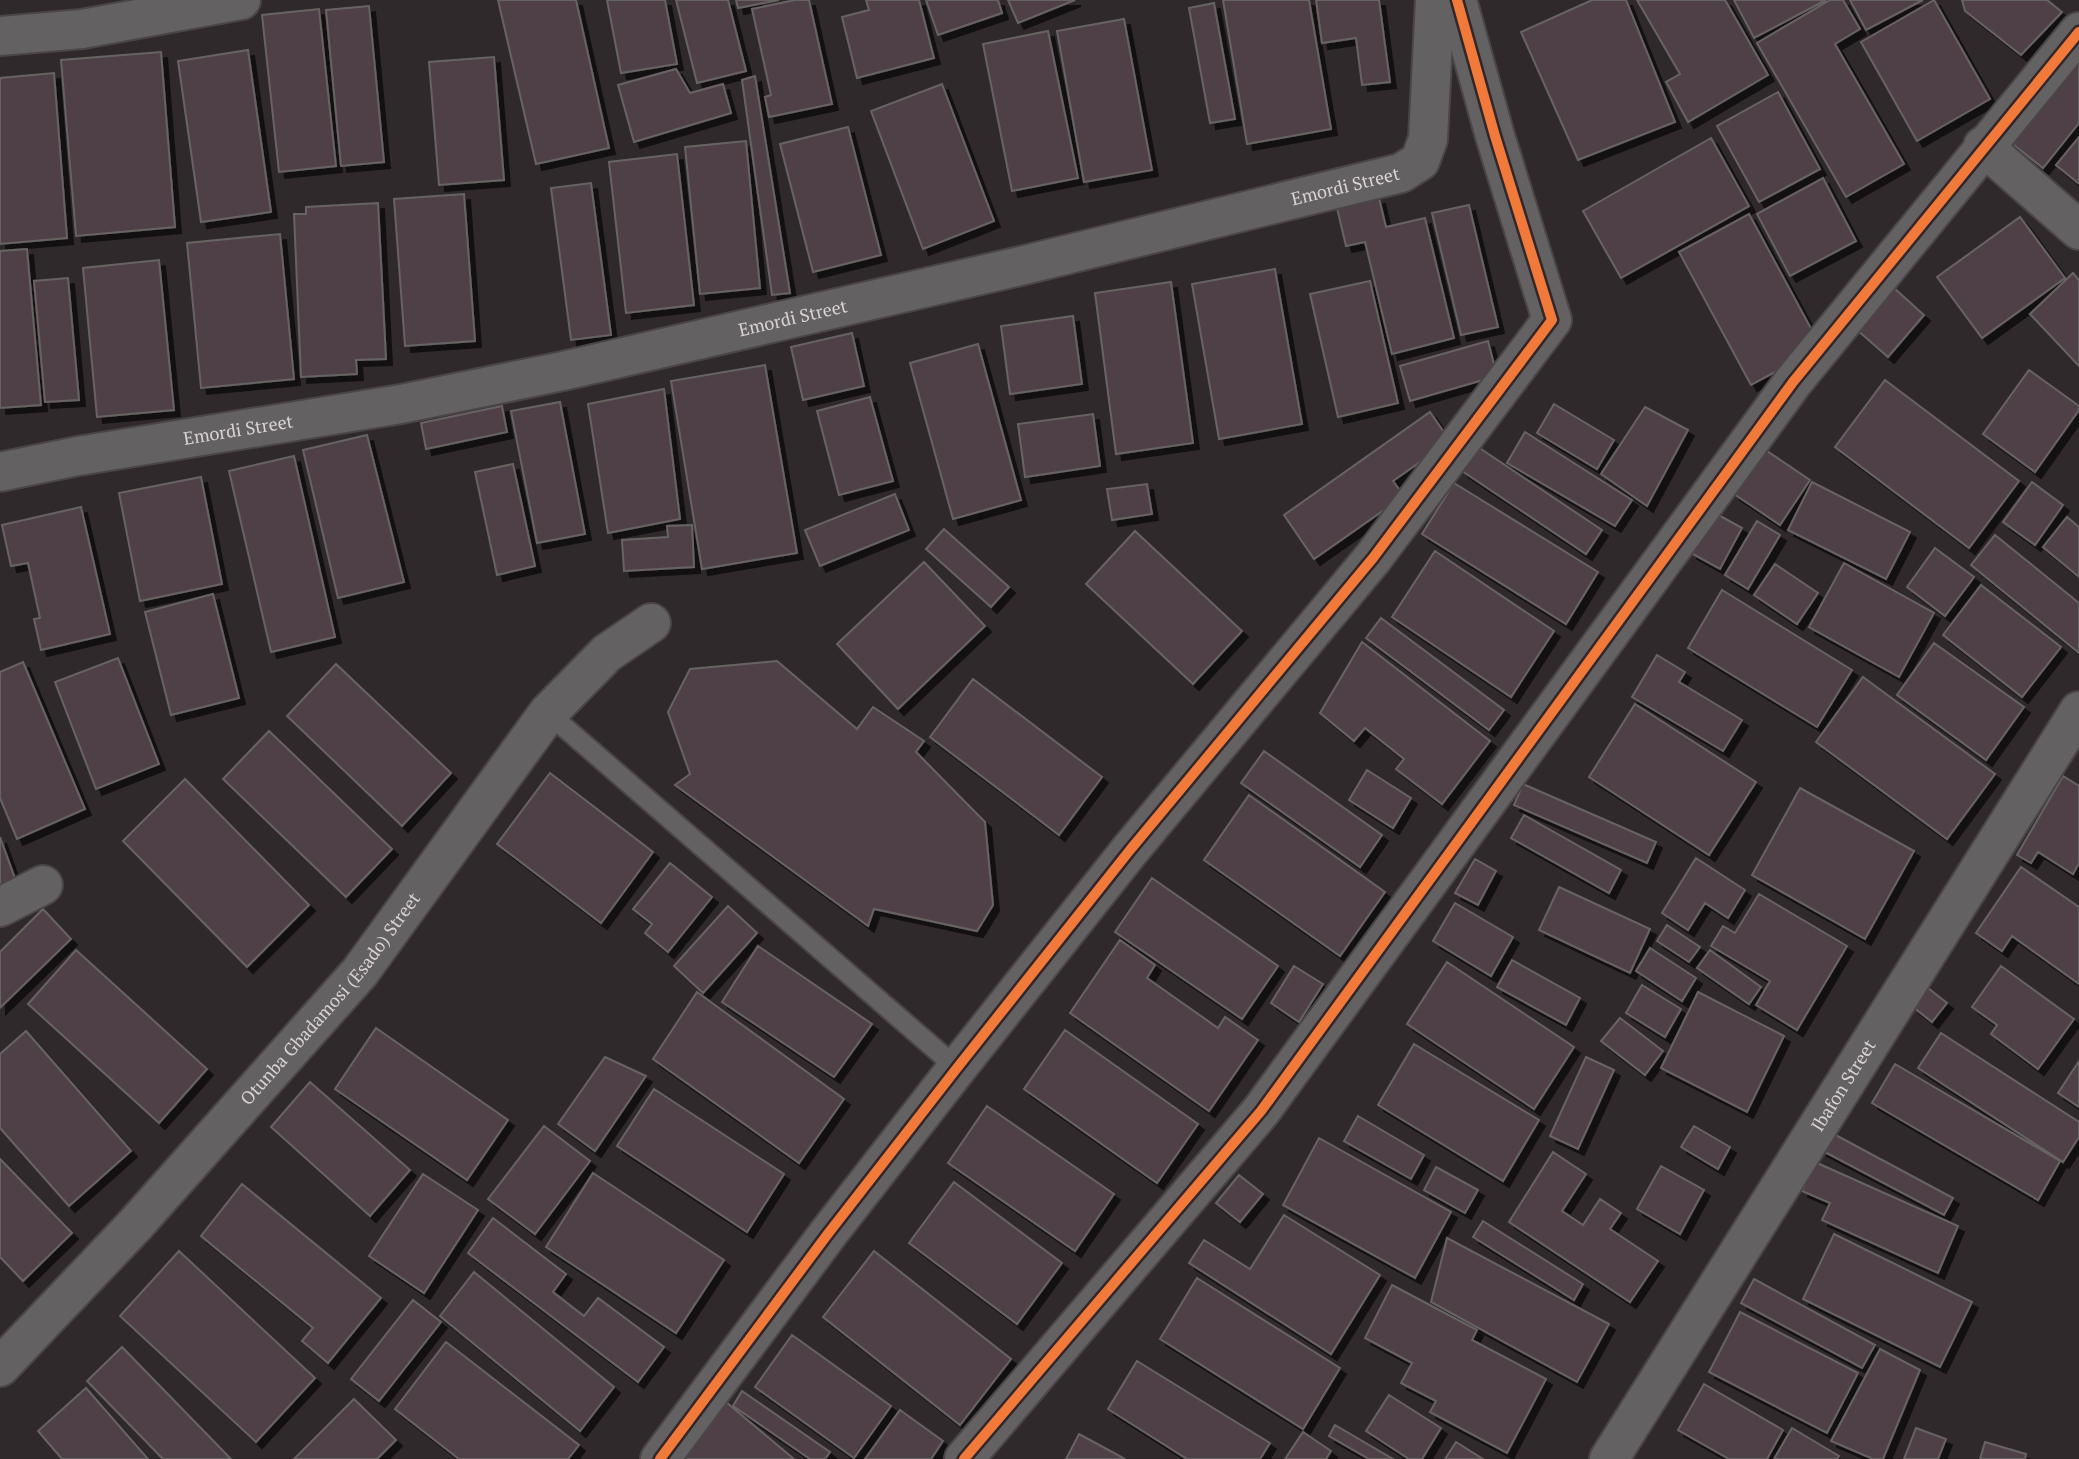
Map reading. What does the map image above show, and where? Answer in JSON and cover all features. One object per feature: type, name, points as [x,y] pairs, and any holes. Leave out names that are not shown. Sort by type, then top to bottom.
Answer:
[{"type":"street","points":[[0,36],[82,29],[241,0]]},
{"type":"street","name":"Emordi Street","points":[[0,472],[78,456],[401,404],[563,371],[1003,270],[1402,173],[1420,161],[1428,139],[1435,0]]},
{"type":"street","points":[[660,1459],[827,1235],[957,1068],[1130,850],[1373,558],[1552,320],[1494,136],[1457,0]]},
{"type":"street","points":[[964,1459],[1261,1111],[1793,382],[1983,146],[2079,32]]},
{"type":"street","points":[[1983,146],[2079,230]]},
{"type":"street","name":"Otunba Gbadamosi (Esado) Street","points":[[0,1367],[136,1224],[359,972],[548,713],[607,653],[651,624]]},
{"type":"street","name":"Ibafon Street","points":[[1609,1459],[2079,711]]},
{"type":"street","points":[[0,907],[43,885]]},
{"type":"lane","points":[[548,713],[957,1068]]},
{"type":"building","points":[[498,0],[576,0],[609,148],[536,164]]},
{"type":"building","points":[[607,0],[665,0],[677,64],[621,73]]},
{"type":"building","points":[[676,0],[728,0],[746,71],[697,83]]},
{"type":"building","points":[[736,0],[779,0],[738,8]]},
{"type":"building","points":[[795,0],[809,0],[832,104],[769,117],[765,97],[771,95],[752,9]]},
{"type":"building","points":[[866,0],[919,0],[934,58],[857,78],[842,17],[869,10]]},
{"type":"building","points":[[926,0],[998,0],[1002,13],[938,35]]},
{"type":"building","points":[[1008,0],[1075,0],[1018,23]]},
{"type":"building","points":[[1223,0],[1309,0],[1331,129],[1247,144]]},
{"type":"building","points":[[1316,0],[1379,0],[1390,82],[1362,85],[1356,38],[1322,43]]},
{"type":"building","points":[[1592,0],[1626,0],[1675,122],[1578,160],[1521,32]]},
{"type":"building","points":[[1637,0],[1725,0],[1768,75],[1688,122],[1666,82],[1680,74]]},
{"type":"building","points":[[1734,0],[1826,0],[1754,38]]},
{"type":"building","points":[[1830,0],[1843,0],[1860,29],[1835,44],[1904,164],[1846,197],[1757,43]]},
{"type":"building","points":[[1850,0],[1923,0],[1866,30]]},
{"type":"building","points":[[1934,0],[1990,99],[1917,141],[1861,42]]},
{"type":"building","points":[[1962,0],[2047,0],[2062,12],[2021,55],[1965,11]]},
{"type":"building","points":[[1214,3],[1235,119],[1210,123],[1189,8]]},
{"type":"building","points":[[369,6],[384,162],[341,166],[326,10]]},
{"type":"building","points":[[319,9],[336,166],[279,172],[262,15]]},
{"type":"building","points":[[1124,19],[1152,170],[1084,182],[1057,31]]},
{"type":"building","points":[[1048,31],[1078,178],[1012,191],[983,44]]},
{"type":"building","points":[[2079,45],[2079,123],[2043,168],[2005,138]]},
{"type":"building","points":[[248,50],[271,212],[201,222],[178,61]]},
{"type":"building","points":[[161,52],[175,227],[76,236],[61,60]]},
{"type":"building","points":[[494,57],[504,180],[439,185],[429,62]]},
{"type":"building","points":[[676,69],[690,93],[723,84],[731,113],[634,142],[618,85]]},
{"type":"building","points":[[54,73],[67,238],[0,244],[0,78]]},
{"type":"building","points":[[755,76],[790,293],[772,295],[742,80]]},
{"type":"building","points":[[942,84],[994,221],[923,249],[871,111]]},
{"type":"building","points":[[1778,92],[1820,169],[1759,202],[1717,126]]},
{"type":"building","points":[[848,127],[881,255],[813,272],[780,144]]},
{"type":"building","points":[[2079,137],[2079,181],[2078,183],[2056,165]]},
{"type":"building","points":[[1711,138],[1749,206],[1621,278],[1583,211]]},
{"type":"building","points":[[746,141],[760,288],[700,294],[685,147]]},
{"type":"building","points":[[677,154],[694,305],[626,313],[609,162]]},
{"type":"building","points":[[1823,178],[1856,241],[1790,276],[1757,214]]},
{"type":"building","points":[[591,183],[611,335],[571,340],[551,188]]},
{"type":"building","points":[[464,194],[475,341],[405,346],[394,199]]},
{"type":"building","points":[[1379,198],[1386,227],[1425,218],[1454,338],[1392,354],[1365,242],[1346,246],[1337,208]]},
{"type":"building","points":[[378,203],[386,359],[356,360],[357,374],[301,377],[294,214],[306,214],[306,207]]},
{"type":"building","points":[[1469,205],[1498,327],[1461,335],[1432,213]]},
{"type":"building","points":[[1749,214],[1821,347],[1751,385],[1679,252]]},
{"type":"building","points":[[2020,217],[2065,278],[1982,338],[1937,277]]},
{"type":"building","points":[[280,234],[294,379],[201,388],[187,243]]},
{"type":"building","points":[[27,249],[41,405],[0,408],[0,251]]},
{"type":"building","points":[[159,260],[174,410],[97,417],[83,268]]},
{"type":"building","points":[[1275,269],[1302,424],[1219,439],[1192,284]]},
{"type":"building","points":[[2073,273],[2079,280],[2079,366],[2030,314]]},
{"type":"building","points":[[68,278],[79,400],[45,402],[34,281]]},
{"type":"building","points":[[1370,281],[1398,403],[1338,417],[1310,294]]},
{"type":"building","points":[[1171,282],[1193,443],[1116,454],[1095,293]]},
{"type":"building","points":[[1894,288],[1924,315],[1888,357],[1857,330]]},
{"type":"building","points":[[1073,316],[1082,384],[1010,394],[1001,326]]},
{"type":"building","points":[[852,333],[864,386],[803,400],[791,347]]},
{"type":"building","points":[[1488,341],[1497,376],[1410,401],[1400,366]]},
{"type":"building","points":[[978,344],[1021,500],[953,519],[910,363]]},
{"type":"building","points":[[765,365],[797,553],[702,569],[671,381]]},
{"type":"building","points":[[2029,370],[2079,406],[2079,410],[2035,472],[1983,434]]},
{"type":"building","points":[[1885,380],[2019,481],[1969,548],[1835,447]]},
{"type":"building","points":[[664,389],[680,519],[608,533],[588,404]]},
{"type":"building","points":[[870,397],[893,481],[839,495],[817,411]]},
{"type":"building","points":[[560,402],[585,534],[537,543],[511,411]]},
{"type":"building","points":[[1554,404],[1614,440],[1597,469],[1537,433]]},
{"type":"building","points":[[502,406],[507,432],[426,449],[421,423]]},
{"type":"building","points":[[1645,407],[1688,430],[1647,506],[1601,474]]},
{"type":"building","points":[[1430,412],[1450,441],[1393,481],[1404,496],[1314,559],[1284,515]]},
{"type":"building","points":[[1093,414],[1100,466],[1025,477],[1018,424]]},
{"type":"building","points":[[1525,432],[1632,500],[1615,526],[1507,463]]},
{"type":"building","points":[[367,435],[404,582],[338,598],[303,450]]},
{"type":"building","points":[[1478,447],[1602,530],[1586,554],[1462,471]]},
{"type":"building","points":[[1764,449],[1810,480],[1780,525],[1734,494]]},
{"type":"building","points":[[294,456],[335,637],[271,652],[229,471]]},
{"type":"building","points":[[513,464],[535,566],[497,575],[475,472]]},
{"type":"building","points":[[201,477],[222,584],[140,601],[119,493]]},
{"type":"building","points":[[1812,482],[1910,532],[1886,579],[1788,530]]},
{"type":"building","points":[[2032,482],[2063,505],[2035,545],[2003,522]]},
{"type":"building","points":[[1454,483],[1598,572],[1566,624],[1422,534]]},
{"type":"building","points":[[1147,484],[1152,514],[1112,520],[1107,489]]},
{"type":"building","points":[[895,494],[909,530],[820,566],[805,530]]},
{"type":"building","points":[[81,507],[110,634],[41,650],[34,619],[40,618],[28,563],[11,566],[2,525]]},
{"type":"building","points":[[1713,512],[1742,528],[1720,569],[1691,553]]},
{"type":"building","points":[[2067,517],[2079,527],[2079,577],[2043,547]]},
{"type":"building","points":[[1757,521],[1780,535],[1748,589],[1725,575]]},
{"type":"building","points":[[692,525],[694,567],[624,571],[622,540],[668,537],[667,526]]},
{"type":"building","points":[[944,529],[1009,587],[991,607],[926,549]]},
{"type":"building","points":[[1135,531],[1242,631],[1193,684],[1086,584]]},
{"type":"building","points":[[1995,535],[2079,603],[2079,653],[1971,565]]},
{"type":"building","points":[[1935,548],[1974,577],[1945,616],[1907,587]]},
{"type":"building","points":[[1435,551],[1554,631],[1511,697],[1392,617]]},
{"type":"building","points":[[924,562],[985,626],[898,709],[837,644]]},
{"type":"building","points":[[1844,563],[1934,613],[1899,677],[1809,627]]},
{"type":"building","points":[[1775,564],[1818,593],[1797,624],[1754,595]]},
{"type":"building","points":[[1981,585],[2061,647],[2022,697],[1943,635]]},
{"type":"building","points":[[1722,590],[1852,670],[1817,727],[1688,648]]},
{"type":"building","points":[[213,594],[239,698],[171,715],[145,612]]},
{"type":"building","points":[[1381,618],[1504,710],[1489,730],[1366,638]]},
{"type":"building","points":[[1362,642],[1490,741],[1442,804],[1396,769],[1404,759],[1365,728],[1354,741],[1320,713]]},
{"type":"building","points":[[1934,643],[2024,707],[1986,760],[1897,695]]},
{"type":"building","points":[[1657,655],[1685,672],[1679,682],[1742,720],[1723,751],[1632,697]]},
{"type":"building","points":[[118,658],[159,764],[96,789],[55,682]]},
{"type":"building","points":[[777,661],[857,729],[873,707],[924,741],[916,752],[985,822],[993,905],[977,931],[874,909],[868,926],[675,785],[690,774],[668,712],[690,669]]},
{"type":"building","points":[[23,662],[85,809],[17,839],[0,798],[0,672]]},
{"type":"building","points":[[336,664],[451,773],[402,826],[287,716]]},
{"type":"building","points":[[1863,677],[1995,774],[1947,839],[1816,742]]},
{"type":"building","points":[[973,679],[1102,777],[1059,835],[930,737]]},
{"type":"building","points":[[1635,704],[1756,782],[1709,855],[1589,777]]},
{"type":"building","points":[[269,731],[392,849],[346,897],[223,779]]},
{"type":"building","points":[[1264,751],[1382,835],[1360,867],[1241,783]]},
{"type":"building","points":[[1367,770],[1411,798],[1393,828],[1349,800]]},
{"type":"building","points":[[550,773],[653,852],[601,923],[497,844]]},
{"type":"building","points":[[2063,776],[2079,786],[2079,863],[2073,874],[2038,852],[2031,863],[2017,855]]},
{"type":"building","points":[[185,779],[309,905],[247,967],[123,841]]},
{"type":"building","points":[[1523,784],[1656,842],[1647,863],[1514,805]]},
{"type":"building","points":[[1800,788],[1914,851],[1865,939],[1752,875]]},
{"type":"building","points":[[1249,795],[1385,892],[1340,956],[1204,860]]},
{"type":"building","points":[[1524,815],[1621,870],[1609,893],[1511,838]]},
{"type":"building","points":[[0,837],[17,884],[0,891]]},
{"type":"building","points":[[1696,858],[1745,890],[1728,918],[1705,903],[1688,930],[1662,913]]},
{"type":"building","points":[[1475,859],[1496,871],[1478,905],[1455,893]]},
{"type":"building","points":[[670,863],[712,897],[668,952],[645,933],[652,924],[633,909]]},
{"type":"building","points":[[2021,867],[2079,907],[2079,984],[2012,936],[2002,951],[1976,933]]},
{"type":"building","points":[[1152,878],[1278,966],[1242,1019],[1115,932]]},
{"type":"building","points":[[1559,887],[1650,929],[1630,973],[1539,930]]},
{"type":"building","points":[[1759,894],[1847,946],[1797,1030],[1756,1005],[1770,981],[1711,946],[1723,926],[1735,933]]},
{"type":"building","points":[[1455,903],[1513,937],[1491,976],[1433,941]]},
{"type":"building","points":[[728,906],[757,933],[703,993],[674,966]]},
{"type":"building","points":[[43,909],[71,939],[0,1008],[0,952]]},
{"type":"building","points":[[1667,925],[1700,947],[1689,962],[1657,941]]},
{"type":"building","points":[[1120,940],[1155,965],[1147,978],[1218,1028],[1225,1017],[1258,1040],[1209,1111],[1070,1013]]},
{"type":"building","points":[[758,946],[872,1024],[834,1077],[722,1002]]},
{"type":"building","points":[[1650,948],[1696,978],[1682,1001],[1636,971]]},
{"type":"building","points":[[76,950],[207,1069],[159,1123],[28,1004]]},
{"type":"building","points":[[1710,950],[1761,987],[1749,1004],[1697,968]]},
{"type":"building","points":[[1512,960],[1580,998],[1566,1025],[1497,987]]},
{"type":"building","points":[[1447,962],[1574,1047],[1534,1109],[1407,1024]]},
{"type":"building","points":[[1294,966],[1323,984],[1299,1022],[1271,1003]]},
{"type":"building","points":[[2001,966],[2074,1019],[2038,1069],[1991,1034],[1997,1025],[1972,1007]]},
{"type":"building","points":[[1642,985],[1681,1009],[1665,1037],[1626,1013]]},
{"type":"building","points":[[1928,988],[1947,1003],[1932,1022],[1913,1007]]},
{"type":"building","points":[[697,992],[844,1099],[799,1163],[653,1059]]},
{"type":"building","points":[[1698,992],[1784,1036],[1747,1112],[1661,1068]]},
{"type":"building","points":[[1620,1018],[1663,1051],[1645,1075],[1601,1041]]},
{"type":"building","points":[[376,1028],[508,1120],[467,1180],[335,1089]]},
{"type":"building","points":[[1065,1030],[1198,1124],[1157,1183],[1024,1089]]},
{"type":"building","points":[[26,1031],[131,1151],[69,1206],[0,1128],[0,1054]]},
{"type":"building","points":[[1941,1033],[2079,1122],[2079,1137],[2063,1162],[1918,1068]]},
{"type":"building","points":[[1414,1044],[1539,1120],[1503,1181],[1378,1105]]},
{"type":"building","points":[[605,1057],[646,1076],[595,1151],[558,1124]]},
{"type":"building","points":[[1586,1057],[1614,1070],[1578,1149],[1550,1136]]},
{"type":"building","points":[[2079,1061],[2079,1107],[2058,1093]]},
{"type":"building","points":[[1895,1064],[2060,1161],[2038,1200],[1872,1103]]},
{"type":"building","points":[[310,1082],[410,1170],[370,1216],[271,1127]]},
{"type":"building","points":[[654,1089],[784,1174],[747,1232],[617,1146]]},
{"type":"building","points":[[987,1106],[1114,1194],[1075,1251],[948,1163]]},
{"type":"building","points":[[1358,1116],[1424,1155],[1411,1179],[1344,1141]]},
{"type":"building","points":[[544,1126],[590,1161],[535,1234],[488,1199]]},
{"type":"building","points":[[1694,1126],[1730,1147],[1718,1169],[1681,1147]]},
{"type":"building","points":[[1830,1132],[1953,1198],[1944,1215],[1821,1150]]},
{"type":"building","points":[[1319,1138],[1451,1212],[1415,1278],[1283,1205]]},
{"type":"building","points":[[1553,1152],[1586,1174],[1562,1211],[1583,1225],[1600,1199],[1621,1213],[1610,1229],[1658,1261],[1630,1302],[1509,1222]]},
{"type":"building","points":[[0,1159],[72,1233],[23,1281],[0,1257]]},
{"type":"building","points":[[1815,1162],[1958,1226],[1938,1273],[1822,1220],[1830,1203],[1802,1191]]},
{"type":"building","points":[[1661,1166],[1704,1190],[1680,1234],[1637,1209]]},
{"type":"building","points":[[1436,1167],[1478,1190],[1465,1213],[1424,1190]]},
{"type":"building","points":[[593,1173],[724,1260],[676,1333],[546,1247]]},
{"type":"building","points":[[423,1174],[478,1210],[424,1293],[369,1256]]},
{"type":"building","points":[[1239,1175],[1263,1194],[1240,1222],[1216,1203]]},
{"type":"building","points":[[954,1182],[1062,1263],[1017,1324],[909,1243]]},
{"type":"building","points":[[242,1184],[381,1298],[328,1363],[302,1341],[313,1328],[201,1236]]},
{"type":"building","points":[[1284,1215],[1380,1275],[1331,1354],[1189,1263],[1204,1240],[1250,1269]]},
{"type":"building","points":[[493,1218],[566,1274],[553,1292],[584,1316],[598,1298],[664,1347],[638,1382],[468,1253]]},
{"type":"building","points":[[1483,1221],[1583,1284],[1574,1300],[1473,1237]]},
{"type":"building","points":[[1834,1234],[1972,1302],[1940,1367],[1803,1299]]},
{"type":"building","points":[[1447,1238],[1609,1324],[1577,1382],[1431,1302]]},
{"type":"building","points":[[179,1251],[315,1378],[256,1442],[120,1316]]},
{"type":"building","points":[[874,1251],[1011,1359],[960,1425],[823,1317]]},
{"type":"building","points":[[474,1272],[614,1387],[580,1431],[440,1316]]},
{"type":"building","points":[[1197,1278],[1340,1368],[1303,1429],[1160,1339]]},
{"type":"building","points":[[1754,1279],[1875,1345],[1862,1368],[1741,1303]]},
{"type":"building","points":[[1392,1285],[1477,1330],[1472,1340],[1546,1379],[1507,1453],[1430,1412],[1436,1401],[1401,1383],[1412,1363],[1365,1338]]},
{"type":"building","points":[[413,1300],[441,1322],[379,1401],[351,1379]]},
{"type":"building","points":[[1740,1312],[1858,1373],[1827,1433],[1709,1372]]},
{"type":"building","points":[[792,1335],[891,1406],[854,1458],[755,1387]]},
{"type":"building","points":[[446,1342],[579,1445],[568,1459],[459,1459],[395,1409]]},
{"type":"building","points":[[122,1347],[231,1459],[163,1459],[87,1381]]},
{"type":"building","points":[[1880,1349],[1920,1370],[1883,1459],[1873,1459],[1831,1441]]},
{"type":"building","points":[[1137,1361],[1270,1443],[1260,1459],[1187,1459],[1108,1409]]},
{"type":"building","points":[[1704,1384],[1783,1430],[1767,1459],[1729,1459],[1678,1430]]},
{"type":"building","points":[[86,1388],[148,1459],[62,1459],[38,1431]]},
{"type":"building","points":[[742,1391],[830,1452],[825,1459],[810,1459],[733,1406]]},
{"type":"building","points":[[1389,1395],[1441,1428],[1422,1459],[1409,1459],[1366,1431]]},
{"type":"building","points":[[354,1399],[396,1440],[377,1459],[294,1459]]},
{"type":"building","points":[[726,1402],[794,1459],[680,1459]]},
{"type":"building","points":[[900,1410],[943,1441],[931,1459],[865,1459]]},
{"type":"building","points":[[1335,1425],[1393,1459],[1369,1459],[1329,1436]]},
{"type":"building","points":[[1792,1428],[1839,1456],[1837,1459],[1774,1459]]},
{"type":"building","points":[[1916,1428],[1946,1439],[1938,1459],[1904,1459]]},
{"type":"building","points":[[1303,1432],[1331,1451],[1326,1459],[1285,1459]]},
{"type":"building","points":[[1079,1434],[1125,1459],[1066,1459]]},
{"type":"building","points":[[1456,1442],[1483,1459],[1445,1459]]},
{"type":"building","points":[[1985,1442],[2026,1454],[2025,1459],[1980,1459]]},
{"type":"cycle path","points":[[660,1459],[827,1235],[957,1068],[1130,850],[1373,558],[1552,320],[1495,136],[1457,0]]},
{"type":"cycle path","points":[[964,1459],[1261,1111],[1793,382],[2079,32]]}]
